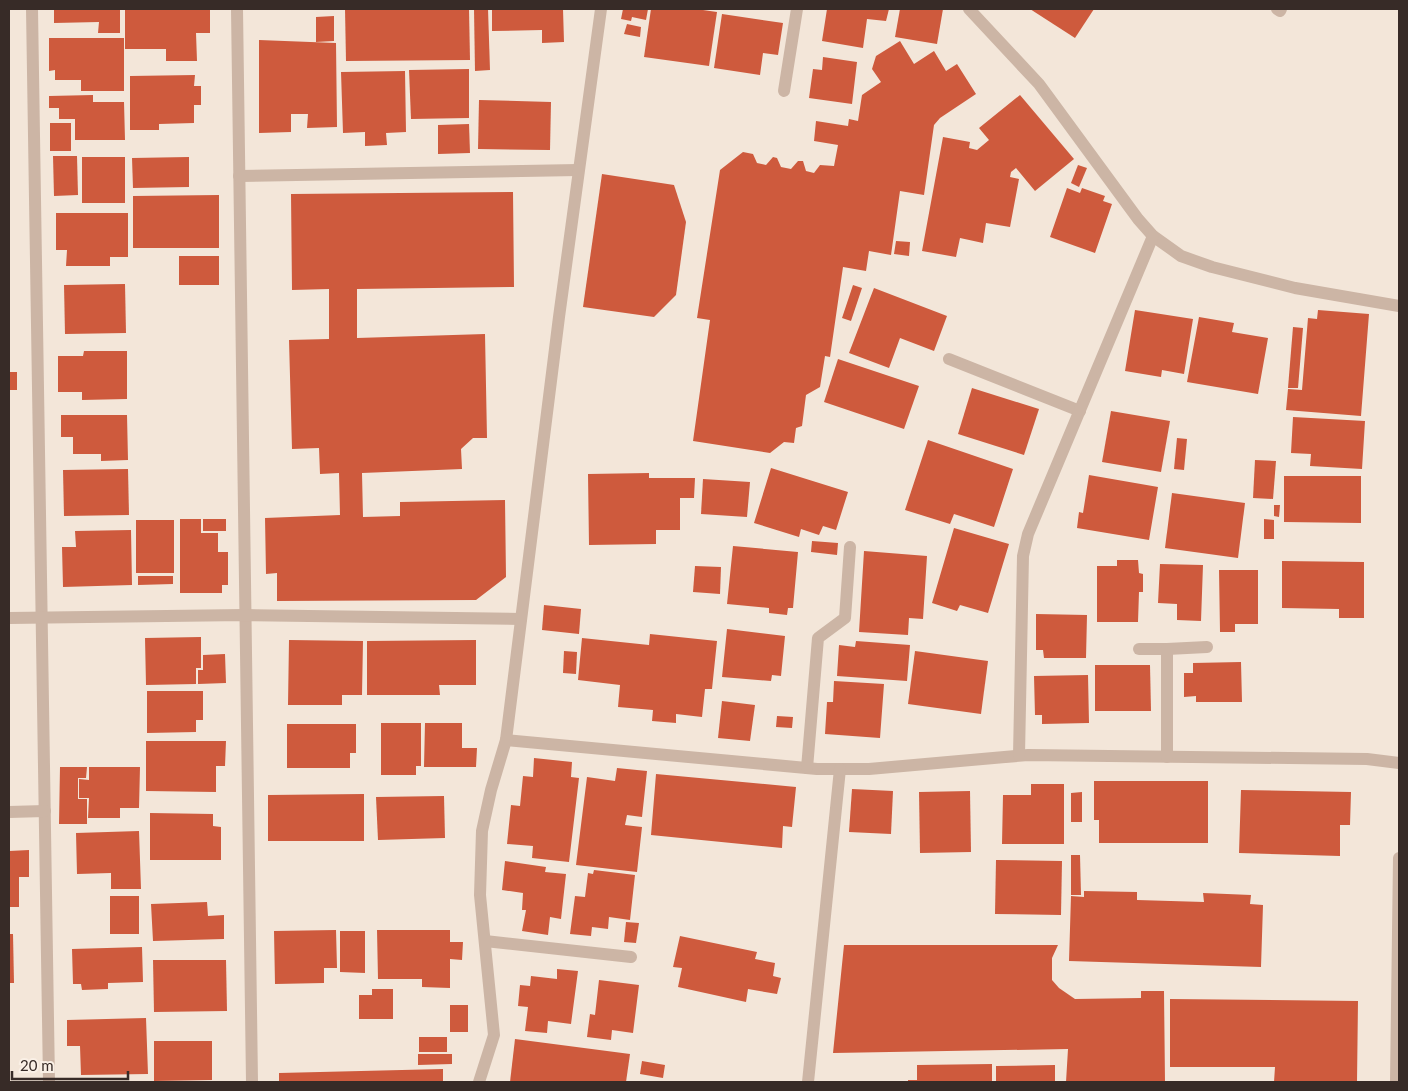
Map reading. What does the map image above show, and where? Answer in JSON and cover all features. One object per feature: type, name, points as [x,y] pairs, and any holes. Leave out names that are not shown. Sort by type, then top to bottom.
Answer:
[{"type":"street","points":[[32,9],[49,1082]]},
{"type":"street","points":[[237,9],[252,1082]]},
{"type":"street","points":[[480,1082],[494,1035],[480,895],[482,831],[506,740],[578,170],[601,9]]},
{"type":"street","points":[[784,91],[797,9]]},
{"type":"street","points":[[969,9],[1038,84],[1154,236],[1181,256],[1296,288],[1399,306]]},
{"type":"street","points":[[1277,9],[1280,11],[1281,9]]},
{"type":"street","points":[[239,176],[578,170]]},
{"type":"street","points":[[1019,755],[1023,556],[1028,534],[1154,236]]},
{"type":"street","points":[[949,359],[1080,411]]},
{"type":"street","points":[[807,768],[818,638],[845,618],[850,547]]},
{"type":"street","points":[[9,618],[245,615],[521,619]]},
{"type":"street","points":[[1139,649],[1208,647]]},
{"type":"street","points":[[1167,649],[1167,757]]},
{"type":"street","points":[[506,740],[807,768],[840,769],[869,769],[1019,755],[1367,759],[1399,763]]},
{"type":"street","points":[[808,1082],[840,769]]},
{"type":"street","points":[[9,812],[45,811]]},
{"type":"street","points":[[1396,1082],[1399,858]]},
{"type":"street","points":[[485,941],[631,957]]},
{"type":"building","points":[[54,9],[120,9],[120,33],[98,33],[99,22],[54,23]]},
{"type":"building","points":[[125,9],[210,9],[210,33],[196,33],[197,61],[166,61],[166,49],[125,49]]},
{"type":"building","points":[[345,9],[469,9],[470,60],[346,61]]},
{"type":"building","points":[[474,9],[488,9],[490,70],[475,71]]},
{"type":"building","points":[[492,9],[563,9],[564,42],[542,43],[542,30],[492,31]]},
{"type":"building","points":[[623,9],[648,9],[646,20],[632,17],[631,21],[621,19]]},
{"type":"building","points":[[651,9],[696,9],[717,12],[709,66],[644,57]]},
{"type":"building","points":[[827,9],[889,9],[886,21],[867,19],[863,48],[822,41]]},
{"type":"building","points":[[900,9],[943,9],[937,44],[895,37]]},
{"type":"building","points":[[1030,9],[1094,9],[1075,38]]},
{"type":"building","points":[[722,14],[783,23],[778,55],[763,53],[760,75],[714,68]]},
{"type":"building","points":[[334,16],[334,41],[316,42],[316,17]]},
{"type":"building","points":[[627,24],[641,27],[640,37],[624,34]]},
{"type":"building","points":[[49,38],[124,38],[124,91],[81,91],[81,80],[55,80],[55,70],[49,71]]},
{"type":"building","points":[[259,40],[336,43],[337,127],[307,128],[308,114],[291,114],[291,132],[259,133]]},
{"type":"building","points":[[900,41],[914,64],[934,51],[946,71],[957,64],[976,94],[940,118],[934,125],[924,195],[900,191],[891,255],[869,251],[866,271],[843,267],[830,357],[825,356],[820,387],[806,395],[802,426],[796,428],[794,443],[784,442],[770,453],[693,441],[710,320],[697,318],[720,170],[743,152],[753,154],[757,163],[766,165],[773,157],[777,158],[781,167],[791,169],[798,161],[803,161],[806,171],[814,173],[820,165],[834,166],[838,145],[814,141],[816,121],[848,126],[849,119],[858,121],[862,95],[881,82],[872,69],[876,56]]},
{"type":"building","points":[[823,57],[857,62],[852,104],[809,98],[813,69],[822,70]]},
{"type":"building","points":[[469,69],[469,118],[411,119],[409,70]]},
{"type":"building","points":[[405,71],[406,132],[386,133],[387,145],[365,146],[365,132],[343,133],[341,72]]},
{"type":"building","points":[[195,75],[194,86],[201,86],[201,105],[194,105],[194,123],[159,124],[159,130],[130,130],[130,76]]},
{"type":"building","points":[[93,95],[93,102],[124,102],[125,140],[75,140],[75,119],[59,119],[59,108],[49,108],[49,96]]},
{"type":"building","points":[[1020,95],[1074,159],[1035,191],[1016,168],[1011,172],[1010,177],[1019,179],[1010,227],[986,223],[983,243],[960,238],[956,257],[922,251],[943,137],[970,142],[969,148],[977,150],[989,140],[979,128]]},
{"type":"building","points":[[479,100],[551,102],[550,150],[478,149]]},
{"type":"building","points":[[50,123],[71,123],[71,151],[50,151]]},
{"type":"building","points":[[469,124],[470,153],[438,154],[438,125]]},
{"type":"building","points":[[53,156],[77,156],[78,195],[54,196]]},
{"type":"building","points":[[82,157],[125,157],[125,203],[82,203]]},
{"type":"building","points":[[189,157],[189,187],[133,188],[132,158]]},
{"type":"building","points":[[1078,165],[1087,168],[1079,187],[1071,183]]},
{"type":"building","points":[[602,174],[674,185],[686,222],[676,295],[654,317],[583,307]]},
{"type":"building","points":[[1067,188],[1080,193],[1082,188],[1105,196],[1103,201],[1112,204],[1095,253],[1050,237]]},
{"type":"building","points":[[513,192],[514,287],[357,289],[357,338],[485,334],[487,438],[473,438],[461,449],[462,469],[362,473],[363,517],[400,516],[400,502],[505,500],[506,577],[476,600],[277,601],[277,573],[266,574],[265,518],[340,515],[339,473],[320,474],[319,448],[292,449],[289,340],[329,339],[329,289],[292,290],[291,194]]},
{"type":"building","points":[[219,195],[219,248],[133,248],[133,196]]},
{"type":"building","points":[[56,213],[128,213],[128,257],[110,257],[110,266],[66,266],[67,250],[56,250]]},
{"type":"building","points":[[896,241],[910,242],[909,256],[894,254]]},
{"type":"building","points":[[179,256],[219,256],[219,285],[179,285]]},
{"type":"building","points":[[125,284],[126,333],[65,334],[64,285]]},
{"type":"building","points":[[853,285],[862,288],[851,321],[842,318]]},
{"type":"building","points":[[874,288],[947,316],[934,351],[900,338],[889,368],[849,353]]},
{"type":"building","points":[[1135,310],[1193,319],[1184,374],[1162,370],[1161,377],[1125,371]]},
{"type":"building","points":[[1318,310],[1369,314],[1361,416],[1286,410],[1288,389],[1302,390],[1308,318],[1317,319]]},
{"type":"building","points":[[1199,317],[1234,323],[1232,332],[1268,338],[1258,394],[1187,382]]},
{"type":"building","points":[[1293,327],[1303,328],[1298,388],[1288,388]]},
{"type":"building","points":[[84,351],[127,351],[127,399],[82,400],[82,392],[58,392],[58,356],[83,356]]},
{"type":"building","points":[[838,359],[919,386],[904,429],[824,402]]},
{"type":"building","points":[[9,372],[17,372],[17,390],[9,390]]},
{"type":"building","points":[[972,388],[1039,409],[1024,455],[958,434]]},
{"type":"building","points":[[1111,411],[1170,421],[1161,472],[1102,462]]},
{"type":"building","points":[[61,415],[127,415],[128,460],[101,461],[101,454],[73,454],[73,437],[61,437]]},
{"type":"building","points":[[1293,417],[1365,421],[1362,469],[1310,466],[1311,454],[1291,453]]},
{"type":"building","points":[[1177,438],[1187,439],[1184,470],[1174,469]]},
{"type":"building","points":[[928,440],[1013,469],[994,527],[954,514],[950,524],[905,510]]},
{"type":"building","points":[[1255,460],[1276,461],[1273,499],[1253,498]]},
{"type":"building","points":[[771,468],[848,492],[836,530],[823,526],[819,535],[801,529],[799,537],[754,523]]},
{"type":"building","points":[[128,469],[129,515],[64,516],[63,470]]},
{"type":"building","points":[[649,473],[649,478],[695,478],[694,498],[680,498],[680,530],[656,530],[656,544],[589,545],[588,474]]},
{"type":"building","points":[[1089,475],[1158,487],[1149,540],[1077,528],[1079,512],[1083,513]]},
{"type":"building","points":[[1284,476],[1361,476],[1361,523],[1284,522]]},
{"type":"building","points":[[703,479],[750,482],[747,517],[701,514]]},
{"type":"building","points":[[1172,493],[1245,503],[1238,558],[1165,548]]},
{"type":"building","points":[[1274,505],[1280,505],[1279,517],[1274,516]]},
{"type":"building","points":[[180,519],[201,519],[201,533],[218,533],[218,552],[228,552],[228,585],[222,585],[222,593],[180,593]]},
{"type":"building","points":[[203,519],[226,519],[226,531],[203,531]]},
{"type":"building","points":[[1264,519],[1274,520],[1274,539],[1264,539]]},
{"type":"building","points":[[136,520],[174,520],[174,573],[136,573]]},
{"type":"building","points":[[954,528],[1009,544],[988,613],[960,605],[957,611],[932,603]]},
{"type":"building","points":[[131,530],[132,585],[63,587],[62,547],[76,547],[75,531]]},
{"type":"building","points":[[812,541],[838,543],[837,555],[811,552]]},
{"type":"building","points":[[733,546],[798,552],[793,608],[788,608],[787,615],[769,613],[769,608],[727,604]]},
{"type":"building","points":[[864,551],[927,556],[923,619],[909,618],[908,635],[859,632]]},
{"type":"building","points":[[1117,560],[1138,560],[1139,573],[1143,574],[1143,592],[1139,592],[1138,622],[1097,622],[1097,566],[1117,566]]},
{"type":"building","points":[[1282,561],[1364,562],[1364,618],[1339,618],[1339,609],[1282,608]]},
{"type":"building","points":[[1160,564],[1203,565],[1201,621],[1177,620],[1177,604],[1158,603]]},
{"type":"building","points":[[695,566],[721,567],[720,594],[693,592]]},
{"type":"building","points":[[1219,570],[1258,570],[1258,624],[1235,624],[1235,632],[1220,632]]},
{"type":"building","points":[[138,576],[173,576],[173,584],[138,585]]},
{"type":"building","points":[[544,605],[581,609],[579,634],[542,630]]},
{"type":"building","points":[[1036,614],[1087,615],[1086,658],[1044,658],[1043,650],[1036,650]]},
{"type":"building","points":[[727,629],[785,636],[781,676],[772,675],[771,681],[722,677]]},
{"type":"building","points":[[650,634],[717,641],[712,689],[705,689],[702,717],[676,714],[676,723],[652,721],[653,710],[618,707],[620,685],[578,680],[582,638],[649,645]]},
{"type":"building","points":[[201,637],[201,668],[196,668],[196,684],[146,685],[145,638]]},
{"type":"building","points":[[289,640],[363,641],[362,695],[342,695],[342,705],[288,705]]},
{"type":"building","points":[[476,640],[476,685],[439,685],[440,695],[367,695],[367,641]]},
{"type":"building","points":[[856,641],[910,645],[907,681],[837,676],[839,645],[855,647]]},
{"type":"building","points":[[564,651],[577,652],[576,674],[563,673]]},
{"type":"building","points":[[915,651],[988,661],[981,714],[908,704]]},
{"type":"building","points":[[225,654],[226,683],[198,684],[198,670],[203,670],[203,655]]},
{"type":"building","points":[[1241,662],[1242,702],[1196,702],[1196,696],[1184,697],[1184,673],[1193,673],[1193,663]]},
{"type":"building","points":[[1095,665],[1150,665],[1151,711],[1095,711]]},
{"type":"building","points":[[1088,675],[1089,723],[1042,724],[1042,715],[1035,715],[1034,676]]},
{"type":"building","points":[[834,681],[884,684],[880,738],[825,734],[827,702],[833,702]]},
{"type":"building","points":[[147,691],[203,691],[203,720],[196,720],[196,732],[147,733]]},
{"type":"building","points":[[722,701],[755,705],[750,741],[718,738]]},
{"type":"building","points":[[777,716],[793,717],[792,728],[776,727]]},
{"type":"building","points":[[381,723],[421,723],[421,766],[416,766],[416,775],[381,775]]},
{"type":"building","points":[[425,723],[462,723],[462,748],[477,748],[476,767],[424,767]]},
{"type":"building","points":[[287,724],[356,724],[356,753],[350,753],[350,768],[287,768]]},
{"type":"building","points":[[146,741],[226,741],[225,766],[216,766],[216,792],[146,791]]},
{"type":"building","points":[[534,758],[572,762],[571,777],[579,778],[569,862],[532,858],[533,846],[507,844],[511,805],[520,806],[523,776],[533,777]]},
{"type":"building","points":[[60,767],[87,767],[86,778],[78,778],[78,799],[87,799],[87,824],[59,824]]},
{"type":"building","points":[[89,767],[140,767],[139,808],[120,808],[120,818],[88,818],[89,798],[79,798],[79,779],[89,780]]},
{"type":"building","points":[[617,768],[647,771],[642,817],[627,815],[625,825],[642,827],[637,872],[576,865],[587,777],[615,781]]},
{"type":"building","points":[[656,774],[796,787],[792,827],[783,826],[782,848],[651,835]]},
{"type":"building","points":[[1094,781],[1208,781],[1208,843],[1099,843],[1099,820],[1094,820]]},
{"type":"building","points":[[1031,784],[1064,784],[1064,844],[1002,844],[1003,795],[1031,795]]},
{"type":"building","points":[[852,789],[893,791],[891,834],[849,832]]},
{"type":"building","points":[[1241,790],[1351,792],[1350,825],[1340,825],[1340,856],[1239,853]]},
{"type":"building","points":[[970,791],[971,852],[920,853],[919,792]]},
{"type":"building","points":[[1082,792],[1082,822],[1071,822],[1071,793]]},
{"type":"building","points":[[364,794],[364,841],[268,841],[268,795]]},
{"type":"building","points":[[444,796],[445,838],[378,840],[376,797]]},
{"type":"building","points":[[150,813],[213,814],[213,826],[221,827],[221,860],[150,860]]},
{"type":"building","points":[[139,831],[141,889],[111,889],[111,873],[77,874],[76,833]]},
{"type":"building","points":[[29,850],[29,877],[19,877],[19,907],[9,907],[9,851]]},
{"type":"building","points":[[1071,855],[1080,855],[1081,895],[1071,895]]},
{"type":"building","points":[[996,860],[1062,861],[1061,915],[995,914]]},
{"type":"building","points":[[505,861],[546,867],[545,872],[566,874],[561,919],[550,917],[548,935],[522,931],[526,910],[522,910],[523,893],[502,890]]},
{"type":"building","points":[[594,870],[635,875],[630,920],[609,917],[608,929],[592,927],[591,936],[570,934],[575,896],[585,897],[588,873],[593,874]]},
{"type":"building","points":[[1084,891],[1137,892],[1137,900],[1204,902],[1203,893],[1251,895],[1250,904],[1263,905],[1261,967],[1069,961],[1071,896],[1084,897]]},
{"type":"building","points":[[110,896],[139,896],[139,934],[110,934]]},
{"type":"building","points":[[207,902],[208,916],[224,915],[224,939],[153,941],[151,904]]},
{"type":"building","points":[[626,922],[639,923],[636,943],[624,942]]},
{"type":"building","points":[[336,930],[337,968],[324,968],[324,983],[275,984],[274,931]]},
{"type":"building","points":[[377,930],[450,930],[450,942],[463,942],[462,960],[450,959],[450,988],[422,987],[422,979],[378,979]]},
{"type":"building","points":[[340,931],[365,931],[365,973],[340,972]]},
{"type":"building","points":[[9,934],[13,934],[14,983],[9,983]]},
{"type":"building","points":[[680,936],[757,952],[755,959],[775,963],[773,976],[781,978],[777,994],[748,989],[746,1002],[678,987],[682,968],[673,967]]},
{"type":"building","points":[[844,945],[1058,945],[1052,958],[1052,980],[1059,988],[1075,999],[1141,998],[1141,991],[1164,991],[1165,1082],[1066,1082],[1068,1049],[833,1053]]},
{"type":"building","points":[[142,947],[143,982],[108,983],[108,989],[82,990],[81,984],[73,984],[72,949]]},
{"type":"building","points":[[153,960],[226,960],[227,1011],[154,1012]]},
{"type":"building","points":[[557,969],[578,971],[571,1024],[548,1021],[547,1033],[525,1031],[528,1007],[518,1006],[520,985],[530,986],[531,976],[557,979]]},
{"type":"building","points":[[599,980],[639,985],[633,1033],[612,1030],[611,1040],[587,1037],[590,1014],[595,1015]]},
{"type":"building","points":[[372,989],[393,989],[393,1019],[359,1019],[359,995],[372,995]]},
{"type":"building","points":[[1170,999],[1358,1001],[1357,1082],[1274,1082],[1275,1067],[1170,1067]]},
{"type":"building","points":[[450,1005],[468,1005],[468,1032],[450,1032]]},
{"type":"building","points":[[146,1018],[148,1074],[81,1075],[80,1046],[67,1046],[67,1020]]},
{"type":"building","points":[[419,1037],[447,1037],[447,1052],[419,1052]]},
{"type":"building","points":[[515,1039],[630,1054],[626,1082],[510,1082]]},
{"type":"building","points":[[154,1041],[212,1041],[212,1080],[154,1081]]},
{"type":"building","points":[[418,1054],[452,1054],[452,1064],[418,1065]]},
{"type":"building","points":[[642,1061],[665,1065],[663,1078],[640,1074]]},
{"type":"building","points":[[992,1064],[992,1082],[908,1082],[908,1080],[917,1080],[917,1065]]},
{"type":"building","points":[[1055,1065],[1055,1082],[996,1082],[996,1066]]},
{"type":"building","points":[[443,1069],[443,1082],[279,1082],[279,1073]]}]
